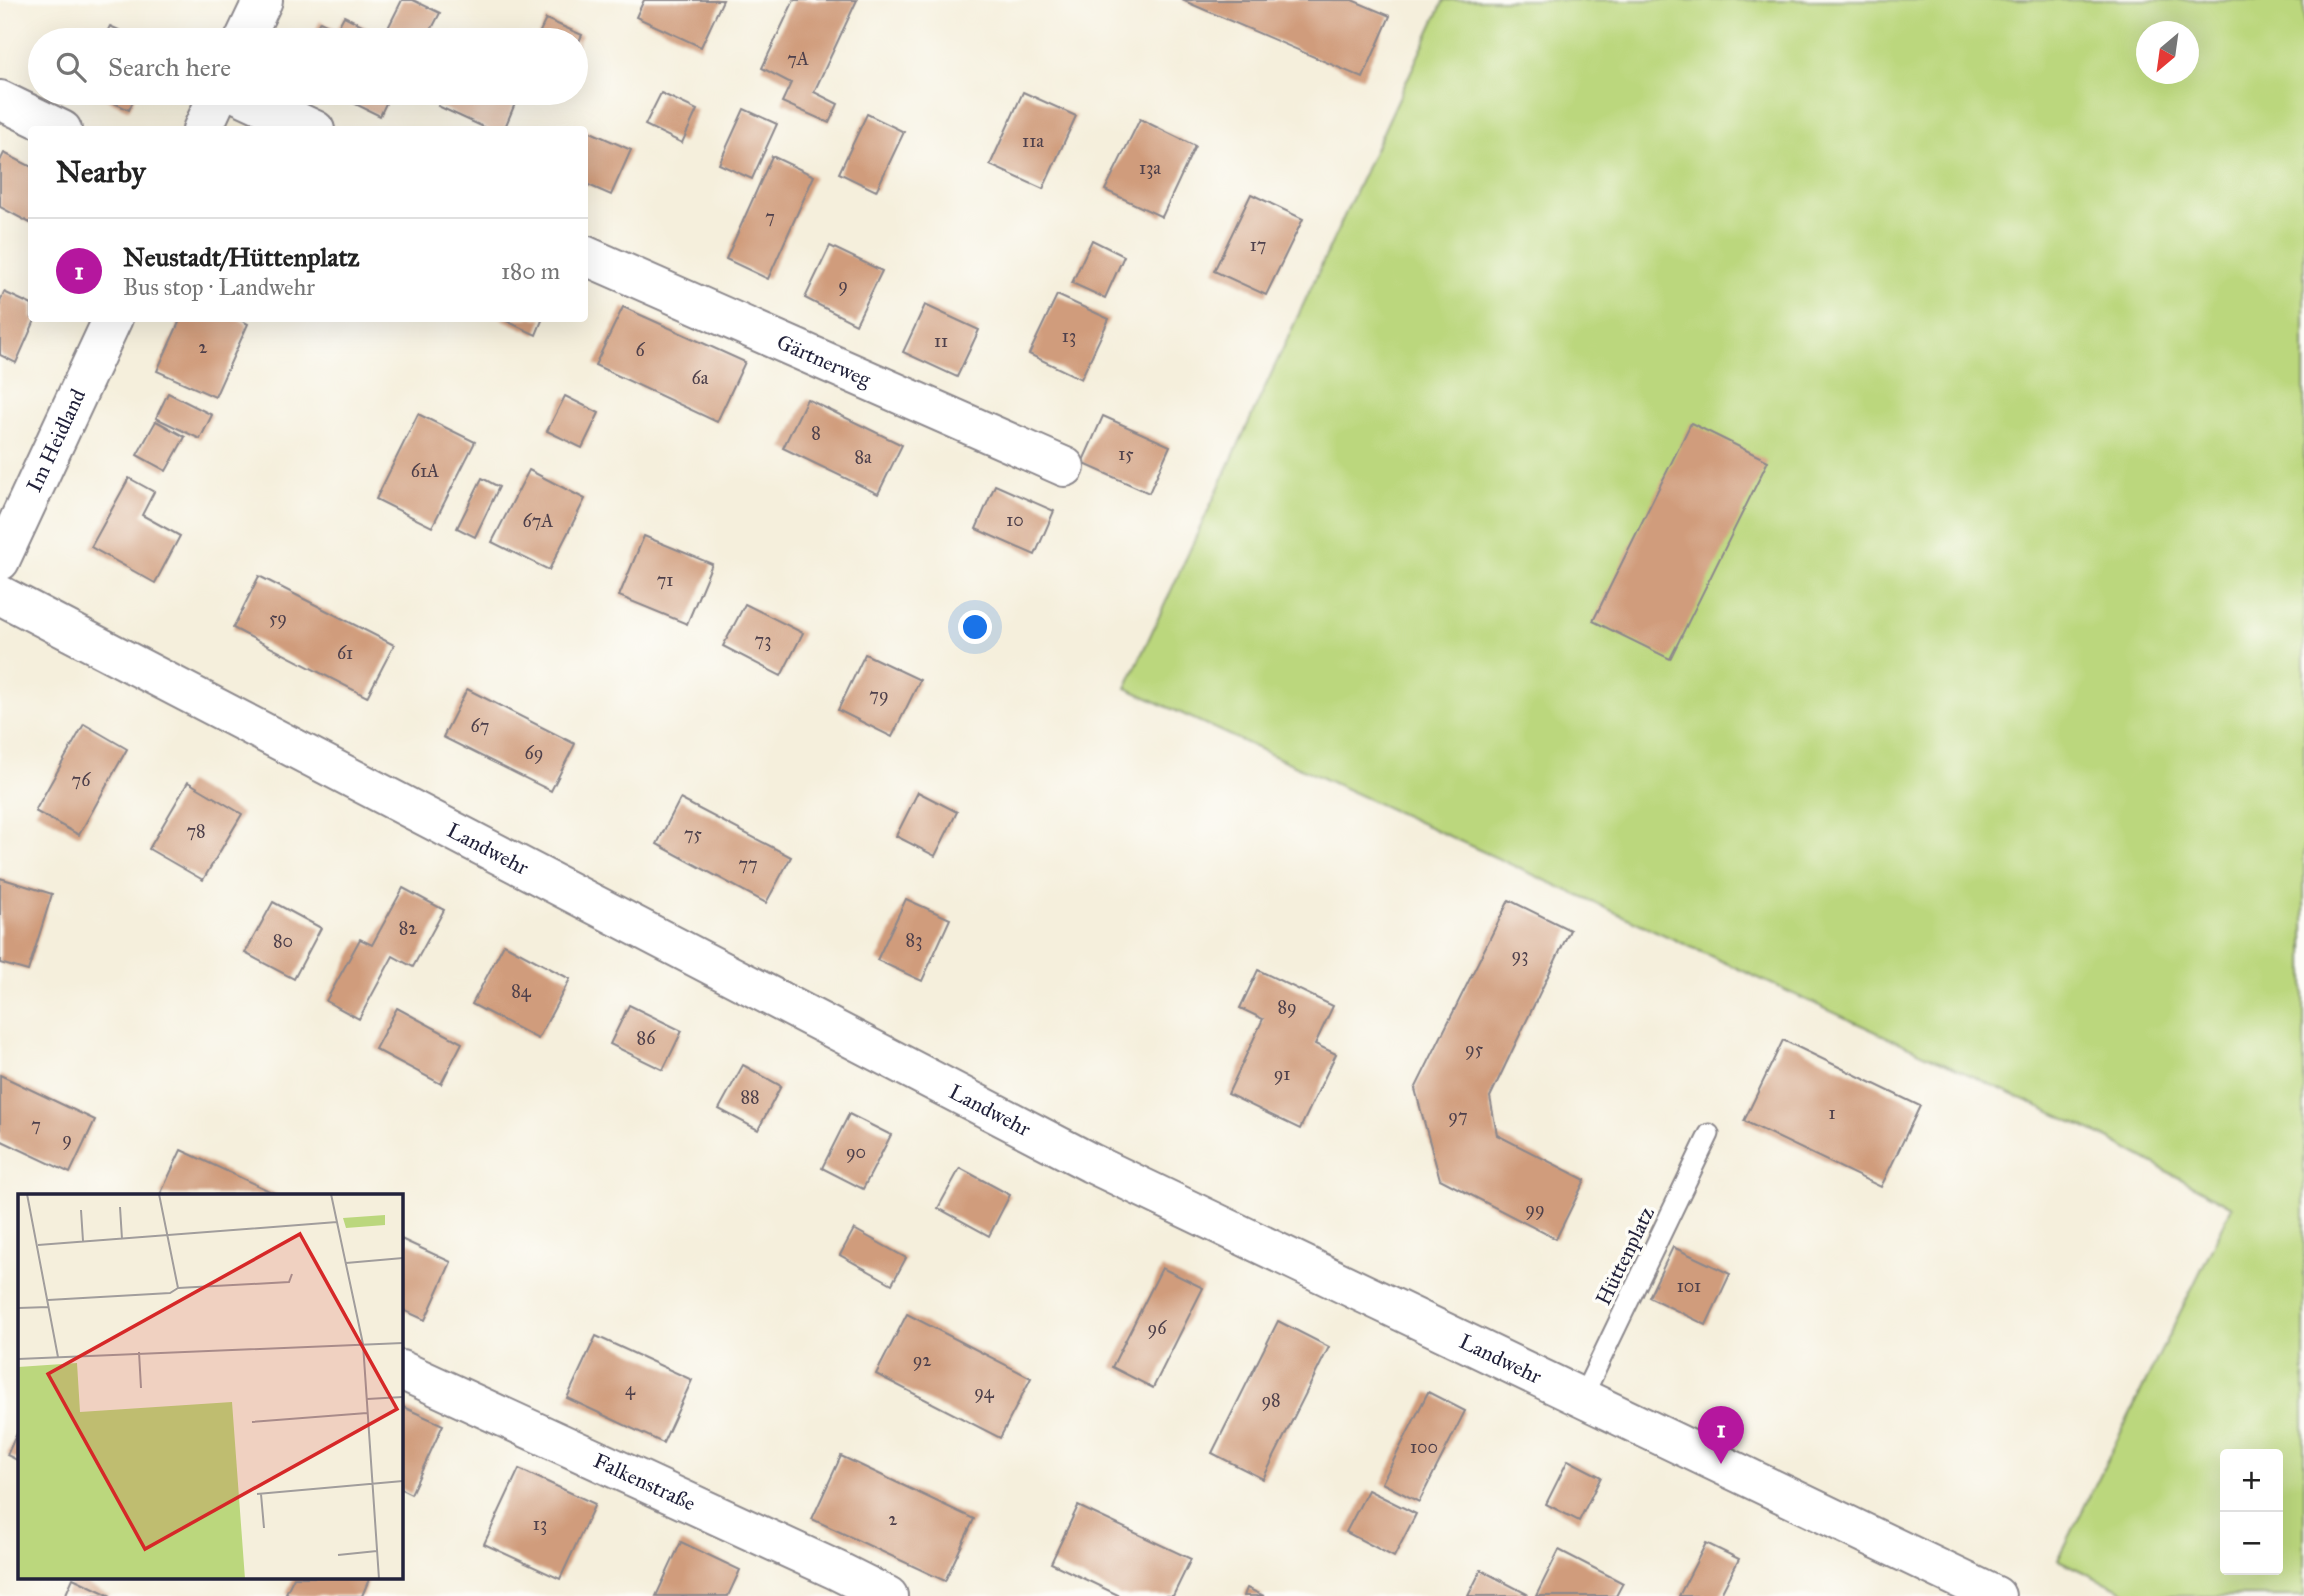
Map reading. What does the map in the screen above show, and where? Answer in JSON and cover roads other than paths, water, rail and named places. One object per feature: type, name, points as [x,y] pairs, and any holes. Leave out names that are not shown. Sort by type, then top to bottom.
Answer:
[{"type":"street","points":[[250,28],[263,0]]},
{"type":"street","points":[[0,100],[54,126]]},
{"type":"street","points":[[204,126],[213,105]]},
{"type":"street","points":[[262,105],[306,126]]},
{"type":"street","name":"Gärtnerweg","points":[[588,257],[1065,467]]},
{"type":"street","name":"Im Heidland","points":[[0,561],[111,322]]},
{"type":"street","name":"Landwehr","points":[[0,595],[1091,1163],[1996,1596]]},
{"type":"street","name":"Falkenstraße","points":[[402,1370],[888,1596]]},
{"type":"lane","name":"Hüttenplatz","points":[[1581,1398],[1709,1134]]},
{"type":"place","name":"Neustadt/Hüttenplatz","points":[[1721,1464]]}]
